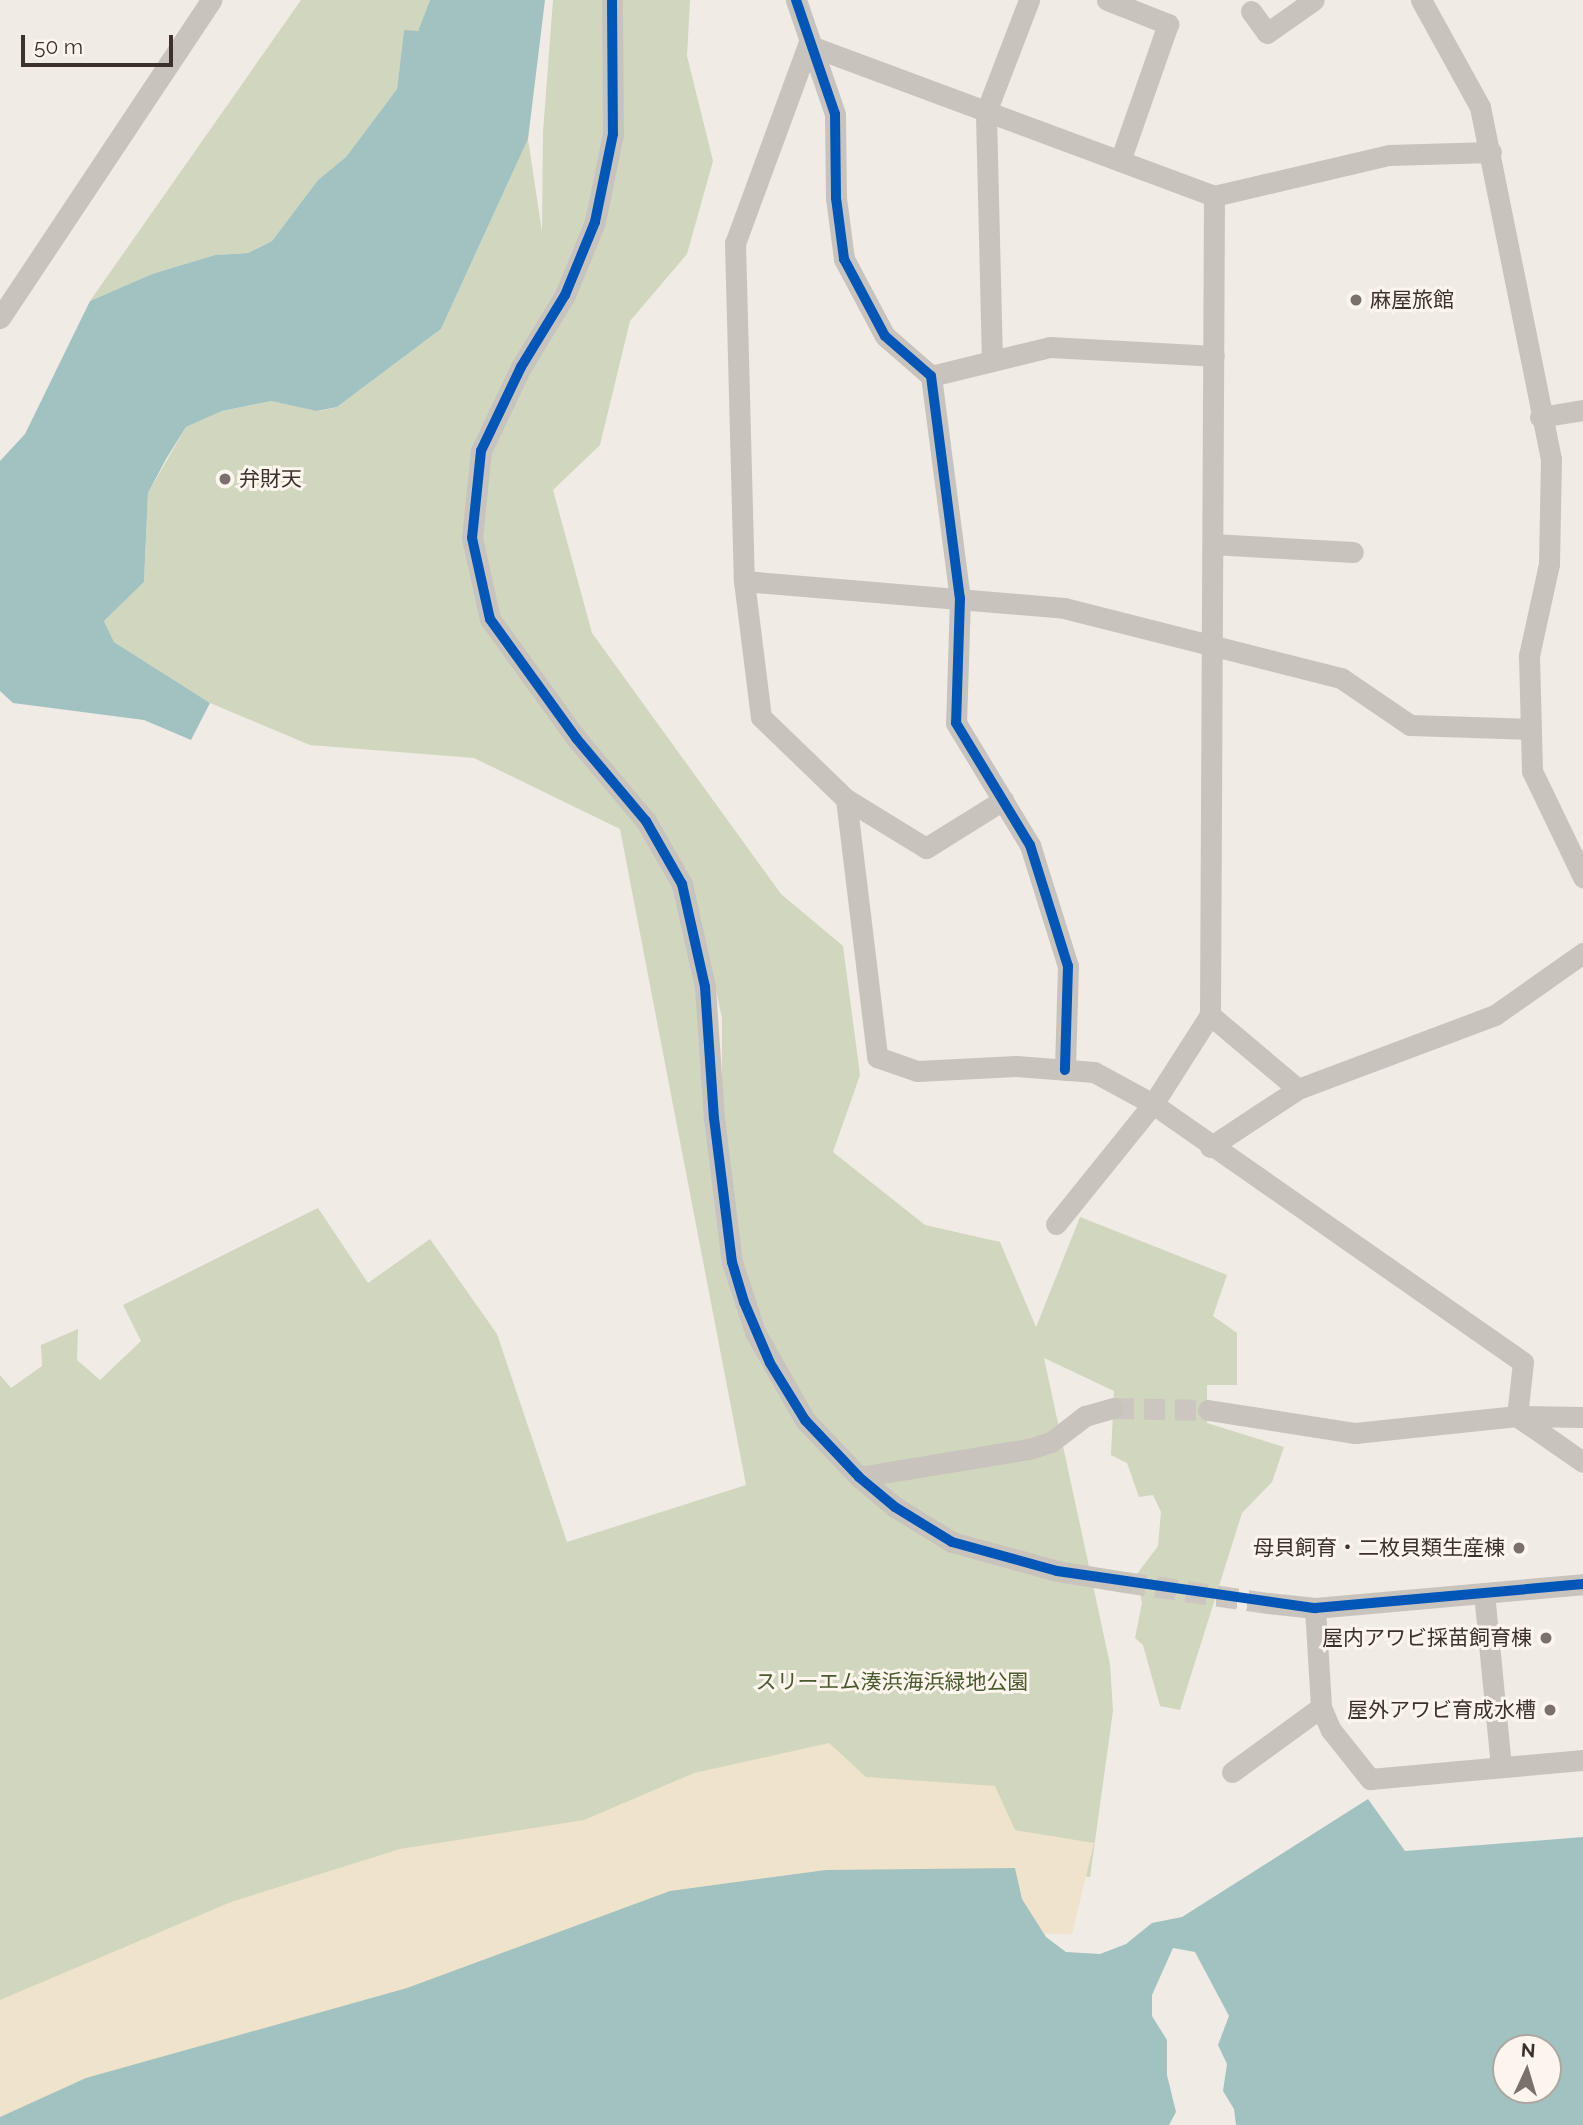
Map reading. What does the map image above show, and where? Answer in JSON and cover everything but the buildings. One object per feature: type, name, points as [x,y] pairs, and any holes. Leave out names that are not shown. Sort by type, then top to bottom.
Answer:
[{"type":"street","points":[[0,318],[211,0]]},
{"type":"street","points":[[612,0],[613,134],[600,200],[565,295],[521,367],[481,451],[472,527],[478,580],[490,620],[515,659],[646,821],[682,884],[705,987],[724,1203],[744,1302],[770,1363],[805,1420],[859,1477],[895,1507],[952,1542],[1057,1572],[1125,1582]]},
{"type":"street","points":[[796,0],[808,45],[835,114],[836,198],[844,258],[885,336],[931,376],[960,598],[956,723],[1030,845],[1068,966],[1065,1070]]},
{"type":"street","points":[[992,361],[986,112],[1029,0]]},
{"type":"street","points":[[1107,0],[1168,24],[1120,161]]},
{"type":"street","points":[[1251,11],[1267,33],[1314,0]]},
{"type":"street","points":[[1421,0],[1480,107],[1491,152],[1540,417],[1551,459],[1549,564],[1529,656],[1531,771],[1583,877]]},
{"type":"street","points":[[808,45],[1214,196],[1389,155],[1491,152]]},
{"type":"street","points":[[808,45],[735,243],[744,581],[761,717],[846,799],[926,848],[1003,800]]},
{"type":"street","points":[[1056,1224],[1153,1104],[1210,1015],[1214,196]]},
{"type":"street","points":[[931,376],[1050,347],[1213,356]]},
{"type":"street","points":[[1540,417],[1583,410]]},
{"type":"street","points":[[1213,544],[1353,552]]},
{"type":"street","points":[[744,581],[1064,608],[1341,678],[1410,725],[1530,729]]},
{"type":"street","points":[[846,799],[877,1057],[918,1071],[1016,1066],[1094,1072],[1153,1104],[1210,1147],[1523,1362],[1517,1416]]},
{"type":"street","points":[[1210,1147],[1298,1089],[1495,1015],[1583,953]]},
{"type":"street","points":[[1210,1015],[1298,1089]]},
{"type":"street","points":[[859,1477],[1029,1449],[1051,1442],[1085,1416],[1113,1408]]},
{"type":"street","points":[[1208,1410],[1355,1433],[1517,1416],[1583,1417]]},
{"type":"street","points":[[1517,1416],[1583,1462]]},
{"type":"street","points":[[1268,1603],[1315,1608],[1583,1584]]},
{"type":"street","points":[[1485,1593],[1501,1767]]},
{"type":"street","points":[[1315,1608],[1321,1707],[1331,1730],[1370,1779],[1583,1760]]},
{"type":"street","points":[[1232,1772],[1321,1707]]},
{"type":"green space","points":[[301,0],[430,0],[418,31],[404,31],[397,89],[346,157],[318,180],[272,241],[248,253],[215,255],[152,274],[90,301]]},
{"type":"green space","name":"スリーエム湊浜海浜緑地公園","points":[[553,0],[690,0],[687,56],[713,161],[687,254],[630,321],[600,445],[553,490],[592,633],[781,894],[843,946],[860,1075],[833,1152],[925,1225],[1000,1242],[1036,1327],[1080,1217],[1227,1275],[1213,1316],[1237,1333],[1237,1385],[1207,1385],[1207,1423],[1284,1447],[1272,1482],[1242,1513],[1180,1710],[1160,1706],[1143,1645],[1135,1638],[1142,1603],[1137,1574],[1158,1546],[1161,1512],[1153,1495],[1139,1497],[1127,1463],[1111,1455],[1114,1391],[1044,1358],[1110,1664],[1113,1711],[1090,1877],[1015,1868],[0,2117],[0,1375],[11,1388],[42,1366],[41,1345],[78,1329],[77,1360],[100,1380],[141,1341],[123,1305],[318,1208],[368,1283],[430,1239],[497,1334],[567,1542],[746,1485],[620,829],[474,758],[310,745],[210,703],[114,642],[104,621],[144,582],[148,493],[186,427],[222,411],[271,401],[320,411],[337,407],[441,329],[528,139],[542,232],[543,132]],"holes":[[[697,904],[722,1018],[722,1136]]]},
{"type":"sand","points":[[829,1743],[866,1777],[995,1786],[1015,1830],[1094,1843],[1072,1934],[803,1930],[0,2125],[0,2000],[231,1902],[400,1849],[584,1820],[694,1773]]},
{"type":"water","points":[[430,0],[545,0],[528,139],[441,329],[337,407],[317,411],[271,401],[222,411],[186,427],[166,459],[148,493],[144,582],[104,621],[114,642],[210,703],[191,740],[144,720],[13,703],[0,691],[0,461],[25,434],[90,301],[152,274],[215,255],[248,253],[272,241],[318,180],[346,157],[397,89],[404,30],[418,31]]},
{"type":"water","points":[[1368,1799],[1405,1851],[1583,1837],[1583,2125],[1236,2125],[1234,2109],[1223,2091],[1227,2064],[1218,2045],[1229,2016],[1195,1952],[1173,1948],[1152,1995],[1152,2016],[1167,2040],[1167,2075],[1176,2112],[1169,2125],[0,2125],[0,2117],[86,2078],[407,1988],[670,1891],[826,1870],[1015,1868],[1022,1899],[1046,1937],[1066,1952],[1100,1954],[1126,1944],[1152,1923],[1182,1917]]},
{"type":"tunnel","points":[[1113,1408],[1208,1410]]},
{"type":"tunnel","points":[[1125,1582],[1268,1603]]},
{"type":"cycle path","points":[[612,0],[613,134],[595,222],[565,295],[521,367],[481,451],[472,538],[490,619],[576,738],[646,821],[682,884],[705,987],[714,1118],[732,1262],[744,1302],[770,1363],[805,1420],[859,1477],[895,1507],[952,1542],[1057,1571],[1315,1608],[1583,1584]]},
{"type":"cycle path","points":[[796,0],[835,114],[836,198],[844,259],[885,336],[931,376],[960,598],[956,723],[1030,845],[1068,966],[1065,1070]]},
{"type":"place","name":"麻屋旅館","points":[[1356,300]]},
{"type":"place","name":"弁財天","points":[[225,479]]},
{"type":"place","name":"母貝飼育・二枚貝類生産棟","points":[[1519,1548]]},
{"type":"place","name":"屋内アワビ採苗飼育棟","points":[[1546,1638]]},
{"type":"place","name":"屋外アワビ育成水槽","points":[[1550,1710]]}]
